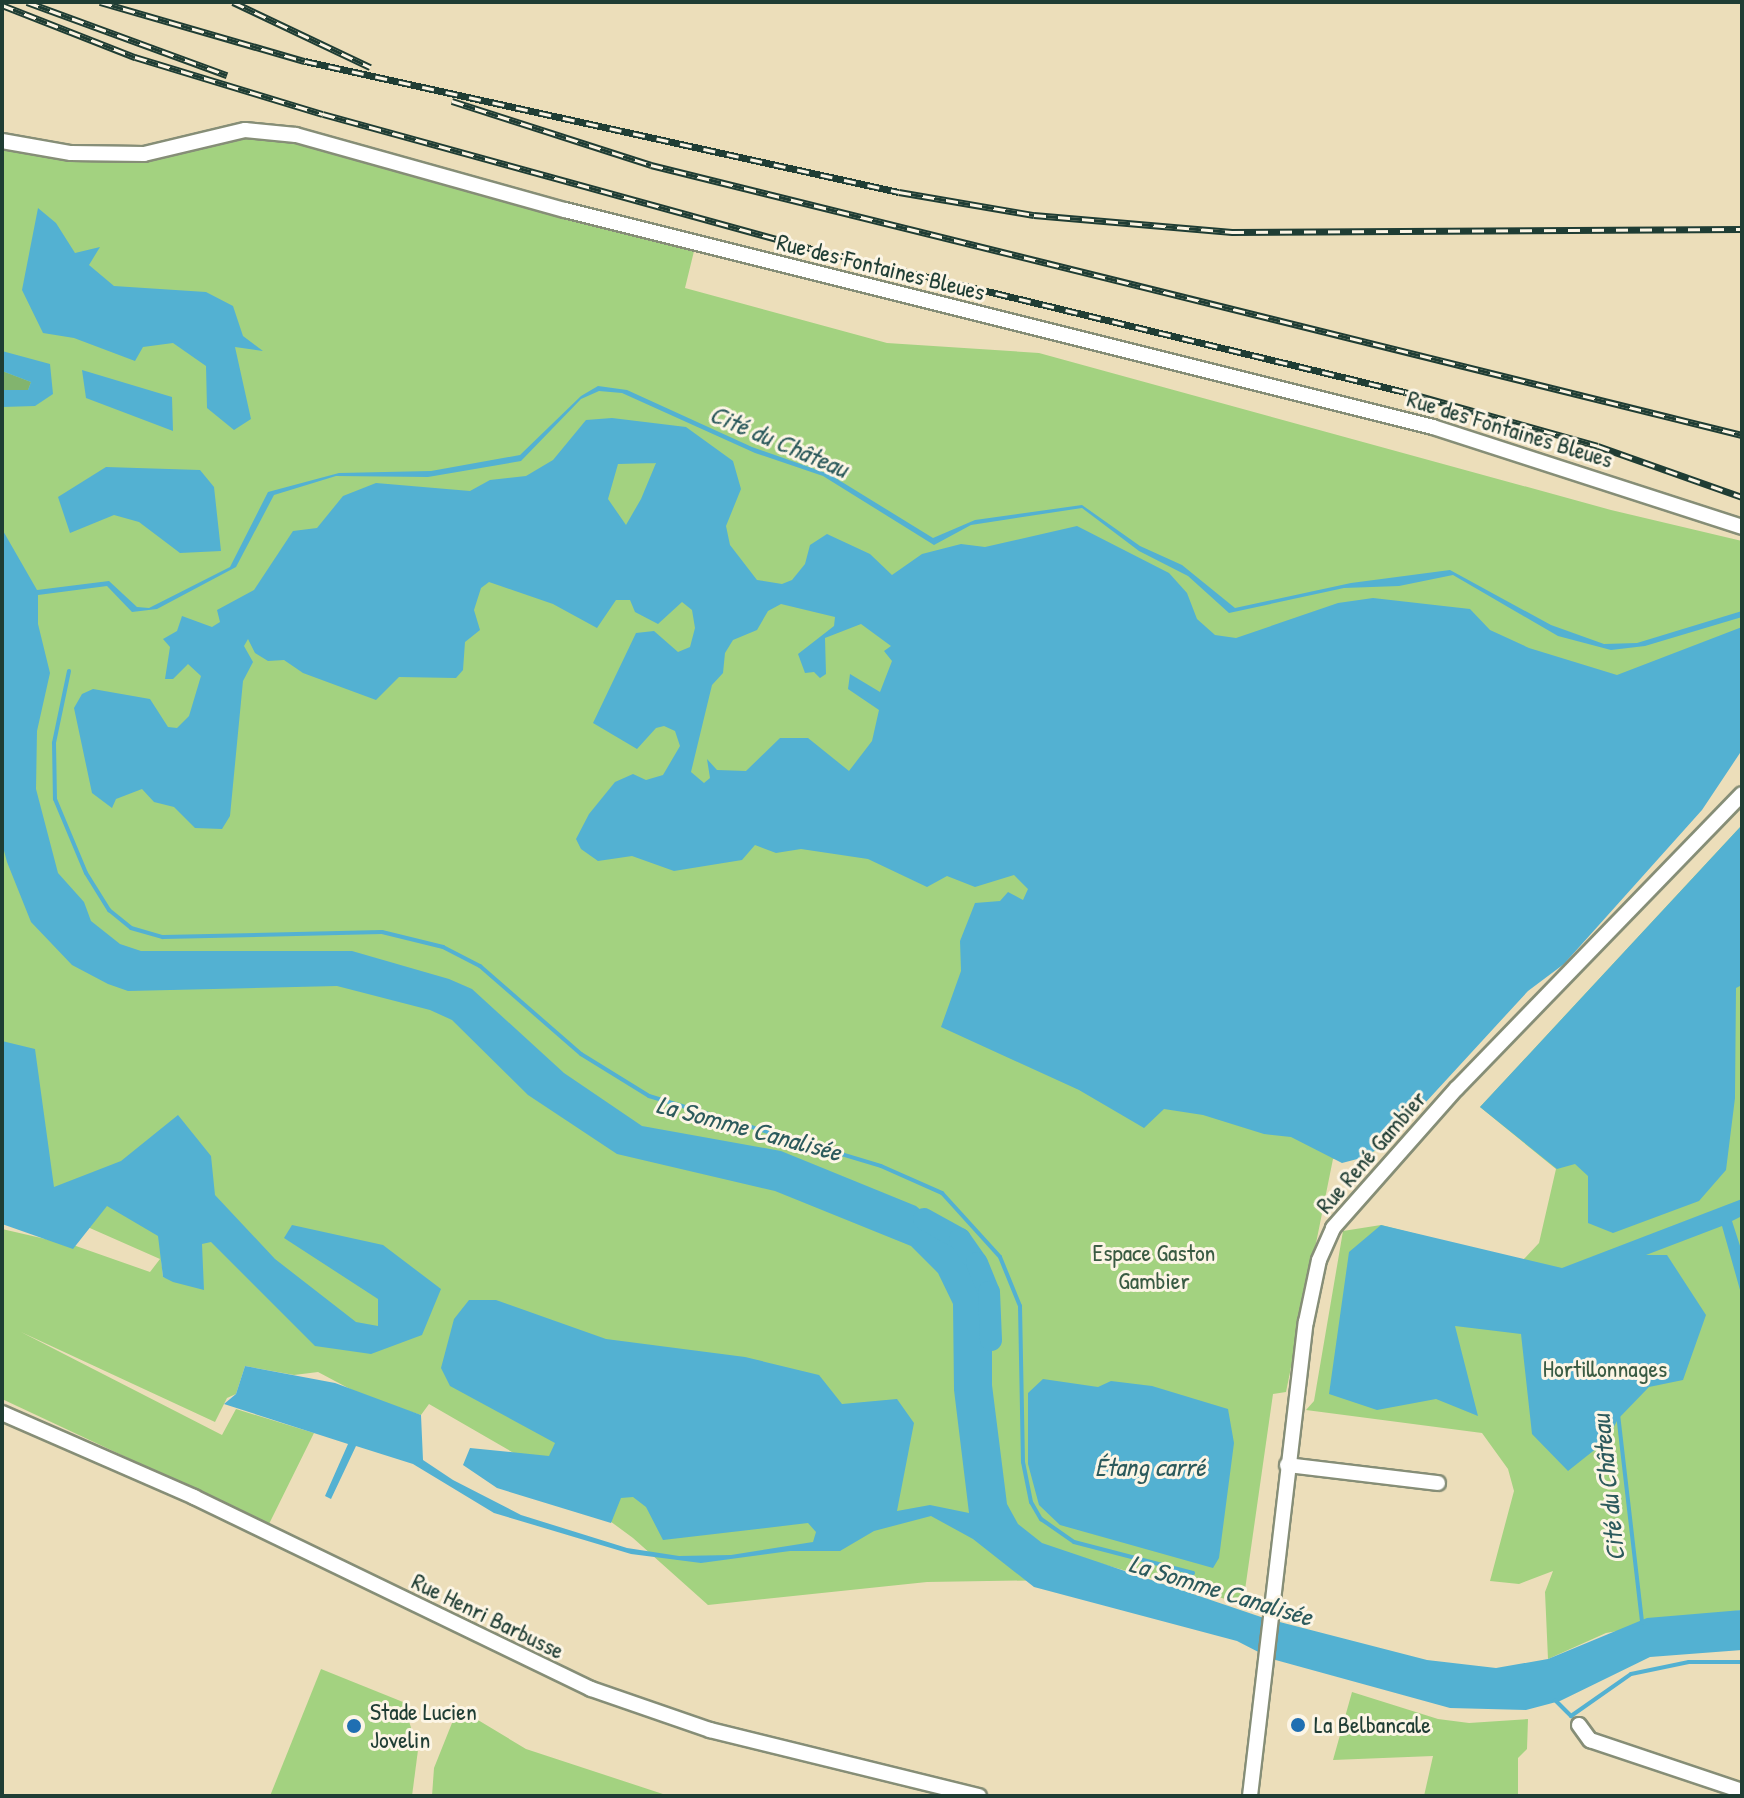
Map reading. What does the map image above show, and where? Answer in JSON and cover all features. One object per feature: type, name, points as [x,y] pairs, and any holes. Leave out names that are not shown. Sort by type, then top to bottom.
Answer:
[{"type":"street","name":"Rue des Fontaines Bleues","points":[[2,141],[71,153],[144,154],[245,130],[296,135],[565,210],[1433,427],[1742,527]]},
{"type":"street","name":"Rue René Gambier","points":[[1250,1796],[1287,1465],[1314,1280],[1333,1228],[1457,1088],[1742,794]]},
{"type":"street","name":"Rue Henri Barbusse","points":[[2,1413],[194,1497],[591,1689],[710,1730],[979,1796]]},
{"type":"street","points":[[1287,1465],[1438,1483]]},
{"type":"street","points":[[1579,1725],[1590,1740],[1742,1791]]},
{"type":"green space","name":"Espace Gaston Gambier","points":[[267,129],[696,243],[685,288],[887,343],[1039,353],[1611,510],[1742,541],[1742,747],[1376,1151],[1333,1159],[1286,1392],[1273,1394],[1243,1604],[1088,1560],[1057,1580],[927,1582],[708,1605],[633,1538],[531,1463],[429,1404],[421,1415],[367,1398],[318,1372],[294,1375],[245,1366],[236,1394],[227,1398],[215,1422],[21,1332],[222,1435],[236,1409],[314,1433],[269,1524],[2,1399],[2,1229],[76,1246],[150,1272],[160,1259],[49,1210],[2,1200],[2,141],[144,154]],"holes":[[[161,1258],[204,1289],[163,1277]]]},
{"type":"green space","points":[[2,371],[31,382],[28,390],[2,390]]},
{"type":"green space","name":"Hortillonnages","points":[[1742,825],[1742,1610],[1606,1633],[1548,1659],[1545,1592],[1553,1571],[1519,1584],[1490,1581],[1514,1491],[1508,1469],[1482,1433],[1306,1410],[1314,1401],[1343,1231],[1381,1225],[1522,1261],[1539,1243],[1556,1169],[1480,1107]]},
{"type":"green space","name":"Stade Lucien Jovelin","points":[[321,1669],[403,1702],[418,1750],[412,1796],[270,1796]]},
{"type":"green space","points":[[1352,1692],[1438,1719],[1469,1723],[1528,1719],[1527,1749],[1518,1758],[1518,1796],[1424,1796],[1433,1756],[1333,1760]]},
{"type":"green space","name":"Stade Lucien Jovelin","points":[[458,1708],[526,1749],[669,1796],[432,1796],[434,1768]]},
{"type":"water","points":[[38,208],[56,223],[75,253],[100,247],[89,265],[114,286],[206,292],[233,306],[243,336],[263,351],[235,347],[251,419],[234,430],[207,408],[206,366],[173,343],[143,347],[135,361],[74,338],[43,333],[22,290]]},
{"type":"water","points":[[2,351],[50,364],[53,394],[35,406],[2,407],[2,390],[28,390],[31,382],[2,371]]},
{"type":"water","points":[[82,370],[172,397],[173,431],[86,398]]},
{"type":"water","points":[[598,386],[627,390],[752,447],[829,474],[933,538],[975,520],[1082,505],[1140,546],[1182,565],[1235,608],[1351,583],[1450,570],[1551,625],[1604,644],[1637,643],[1742,611],[1742,617],[1645,646],[1611,650],[1558,636],[1453,575],[1399,586],[1344,588],[1229,613],[1188,576],[1139,551],[1082,508],[971,525],[934,545],[823,476],[755,453],[622,393],[599,391],[581,399],[521,461],[428,477],[336,476],[274,495],[236,567],[157,609],[132,612],[107,586],[38,595],[38,624],[50,673],[37,731],[36,789],[58,873],[84,902],[91,921],[120,944],[141,951],[352,951],[449,979],[472,989],[564,1073],[642,1126],[781,1151],[916,1206],[953,1237],[982,1279],[992,1325],[992,1385],[1007,1504],[1018,1524],[1042,1543],[1264,1618],[1427,1660],[1496,1668],[1548,1659],[1647,1618],[1742,1610],[1742,1650],[1650,1657],[1560,1701],[1526,1710],[1450,1708],[1272,1659],[1237,1641],[1034,1587],[973,1539],[931,1516],[874,1531],[840,1551],[790,1551],[701,1563],[631,1554],[494,1513],[413,1464],[356,1446],[331,1499],[325,1496],[348,1444],[224,1404],[236,1394],[245,1366],[335,1383],[421,1415],[423,1460],[453,1480],[521,1515],[627,1548],[679,1556],[731,1555],[813,1542],[816,1532],[808,1523],[663,1540],[646,1507],[633,1497],[621,1498],[611,1523],[497,1488],[463,1465],[470,1448],[549,1456],[555,1443],[450,1386],[441,1368],[454,1319],[469,1300],[496,1300],[606,1339],[745,1357],[819,1375],[842,1404],[897,1399],[914,1423],[897,1511],[930,1505],[969,1513],[954,1390],[953,1304],[938,1273],[911,1246],[775,1191],[617,1154],[528,1095],[452,1020],[430,1010],[337,986],[128,991],[108,984],[72,965],[31,922],[7,862],[2,843],[2,529],[37,590],[109,581],[137,607],[149,608],[230,567],[268,492],[339,473],[431,471],[520,455],[581,396]]},
{"type":"water","points":[[612,418],[686,427],[733,461],[741,489],[726,526],[730,545],[757,580],[782,584],[792,580],[805,564],[810,545],[827,534],[870,554],[892,575],[922,554],[961,544],[985,547],[1077,526],[1169,573],[1187,593],[1197,619],[1215,635],[1236,638],[1338,603],[1373,598],[1470,609],[1490,630],[1529,648],[1617,675],[1742,627],[1742,750],[1702,810],[1564,964],[1528,991],[1391,1140],[1365,1157],[1342,1163],[1291,1137],[1264,1134],[1203,1115],[1164,1109],[1144,1128],[1079,1090],[941,1027],[961,971],[960,941],[975,903],[1000,901],[1008,892],[1023,900],[1028,889],[1014,875],[975,887],[947,876],[927,887],[868,859],[801,849],[776,853],[755,845],[742,860],[674,871],[632,856],[598,861],[581,849],[576,839],[589,814],[615,782],[633,774],[646,780],[663,775],[680,746],[675,731],[664,726],[656,728],[637,749],[593,723],[636,633],[654,631],[678,652],[690,647],[695,628],[692,610],[682,602],[658,624],[635,612],[630,600],[616,600],[597,628],[553,604],[489,582],[481,588],[474,610],[480,630],[465,642],[463,670],[456,678],[399,677],[376,700],[303,673],[284,660],[268,661],[255,653],[248,639],[244,646],[253,662],[243,681],[230,816],[222,829],[195,828],[174,807],[154,802],[142,789],[116,799],[112,808],[92,793],[74,708],[82,694],[93,689],[150,699],[168,727],[177,728],[189,716],[201,676],[188,664],[173,679],[165,679],[170,647],[163,639],[177,631],[182,616],[212,627],[220,622],[217,610],[254,590],[293,531],[317,528],[343,496],[376,483],[470,491],[490,480],[526,476],[553,460],[586,420]],"holes":[[[656,463],[641,499],[626,525],[608,499],[618,464]],[[781,604],[835,617],[834,626],[798,654],[805,673],[814,672],[820,678],[826,674],[825,638],[861,624],[891,646],[884,651],[892,661],[880,692],[850,674],[848,689],[879,710],[872,741],[849,771],[808,738],[780,738],[746,771],[717,770],[707,759],[710,778],[704,783],[691,772],[712,685],[723,673],[725,653],[733,640],[757,630],[768,611]]]},
{"type":"water","points":[[106,467],[200,470],[214,487],[221,551],[180,553],[139,522],[114,515],[70,533],[58,497]]},
{"type":"water","points":[[1742,825],[1742,985],[1736,988],[1735,1098],[1726,1170],[1699,1201],[1613,1233],[1588,1223],[1588,1176],[1575,1164],[1557,1169],[1480,1107]]},
{"type":"water","points":[[2,1041],[35,1049],[54,1187],[121,1161],[178,1115],[211,1156],[215,1195],[275,1259],[356,1322],[378,1326],[378,1299],[284,1238],[292,1225],[383,1245],[441,1289],[422,1335],[371,1354],[315,1346],[211,1242],[202,1244],[204,1290],[173,1282],[163,1277],[158,1236],[107,1206],[73,1249],[2,1224]]},
{"type":"water","points":[[1742,1199],[1742,1216],[1732,1221],[1742,1252],[1742,1297],[1722,1226],[1646,1255],[1667,1255],[1706,1315],[1683,1380],[1649,1387],[1618,1419],[1607,1440],[1568,1471],[1532,1434],[1521,1334],[1455,1326],[1478,1416],[1436,1399],[1377,1410],[1329,1394],[1349,1252],[1381,1225],[1562,1268]]},
{"type":"water","name":"Étang carré","points":[[1043,1379],[1098,1387],[1111,1381],[1152,1386],[1228,1409],[1234,1443],[1219,1558],[1213,1568],[1060,1525],[1039,1505],[1028,1464],[1028,1393]]},
{"type":"waterway","points":[[69,671],[54,743],[55,799],[86,873],[109,910],[131,928],[163,937],[382,932],[443,947],[480,966],[581,1054],[649,1096],[881,1166],[942,1193],[1000,1257],[1020,1306],[1023,1462],[1031,1502],[1041,1519],[1074,1542],[1193,1573]]},
{"type":"waterway","name":"La Somme Canalisée","points":[[924,1219],[960,1239],[977,1263],[989,1292],[991,1340]]},
{"type":"waterway","name":"Cité du Château","points":[[1618,1414],[1642,1623]]},
{"type":"waterway","points":[[1555,1700],[1571,1716],[1631,1674],[1689,1662],[1742,1662]]},
{"type":"railway","points":[[27,2],[227,75]]},
{"type":"railway","points":[[100,2],[305,61],[899,192],[1034,215],[1232,232],[1742,229]]},
{"type":"railway","points":[[233,2],[370,67]]},
{"type":"railway","points":[[2,5],[135,57],[323,114],[809,248],[1405,392],[1598,446],[1742,497]]},
{"type":"railway","points":[[452,101],[651,165],[1742,435]]},
{"type":"place","name":"La Belbancale","points":[[1298,1725]]},
{"type":"place","name":"Stade Lucien Jovelin","points":[[354,1726]]}]
